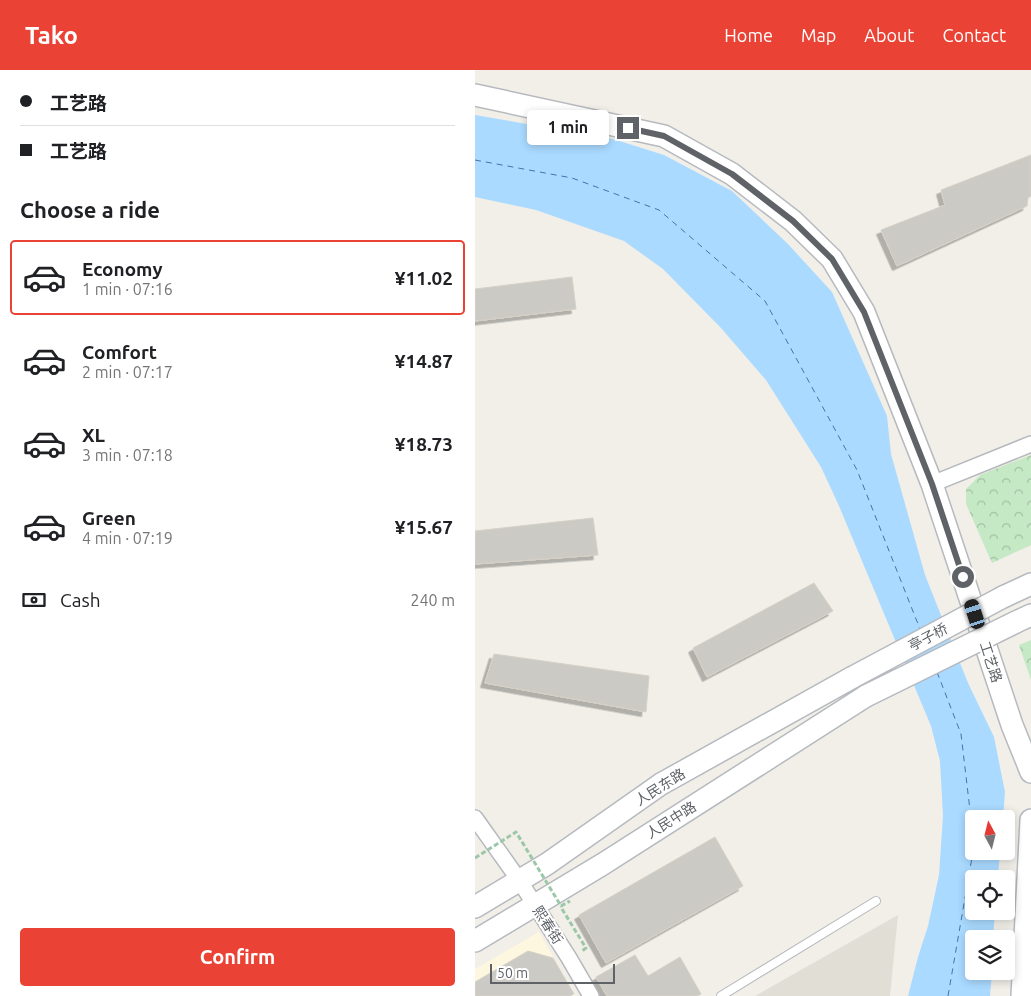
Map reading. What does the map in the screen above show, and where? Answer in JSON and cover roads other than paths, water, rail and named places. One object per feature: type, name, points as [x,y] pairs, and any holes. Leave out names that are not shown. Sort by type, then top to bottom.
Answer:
[{"type":"main road","name":"工艺路","points":[[475,95],[664,136],[732,174],[793,221],[832,259],[864,312],[932,484],[1012,725],[1031,772]]},
{"type":"main road","name":"亭子桥","points":[[853,677],[1031,584]]},
{"type":"main road","name":"人民中路","points":[[475,941],[535,906],[866,696],[1023,618]]},
{"type":"main road","name":"人民东路","points":[[475,907],[547,864],[661,784],[853,677]]},
{"type":"main road","points":[[1022,996],[1031,820]]},
{"type":"street","points":[[932,484],[1031,444]]},
{"type":"street","name":"熙春街","points":[[475,818],[519,880],[591,996]]},
{"type":"lane","points":[[721,996],[876,901]]},
{"type":"water","points":[[475,115],[613,139],[664,155],[732,191],[788,244],[832,292],[887,416],[891,454],[925,575],[968,683],[994,737],[1005,792],[1004,810],[965,810],[965,860],[999,860],[999,870],[965,870],[965,920],[994,920],[994,930],[965,930],[965,980],[991,980],[990,996],[908,996],[928,926],[939,875],[943,816],[940,761],[931,726],[839,506],[821,467],[766,380],[721,328],[663,269],[624,241],[536,210],[475,197]]}]
